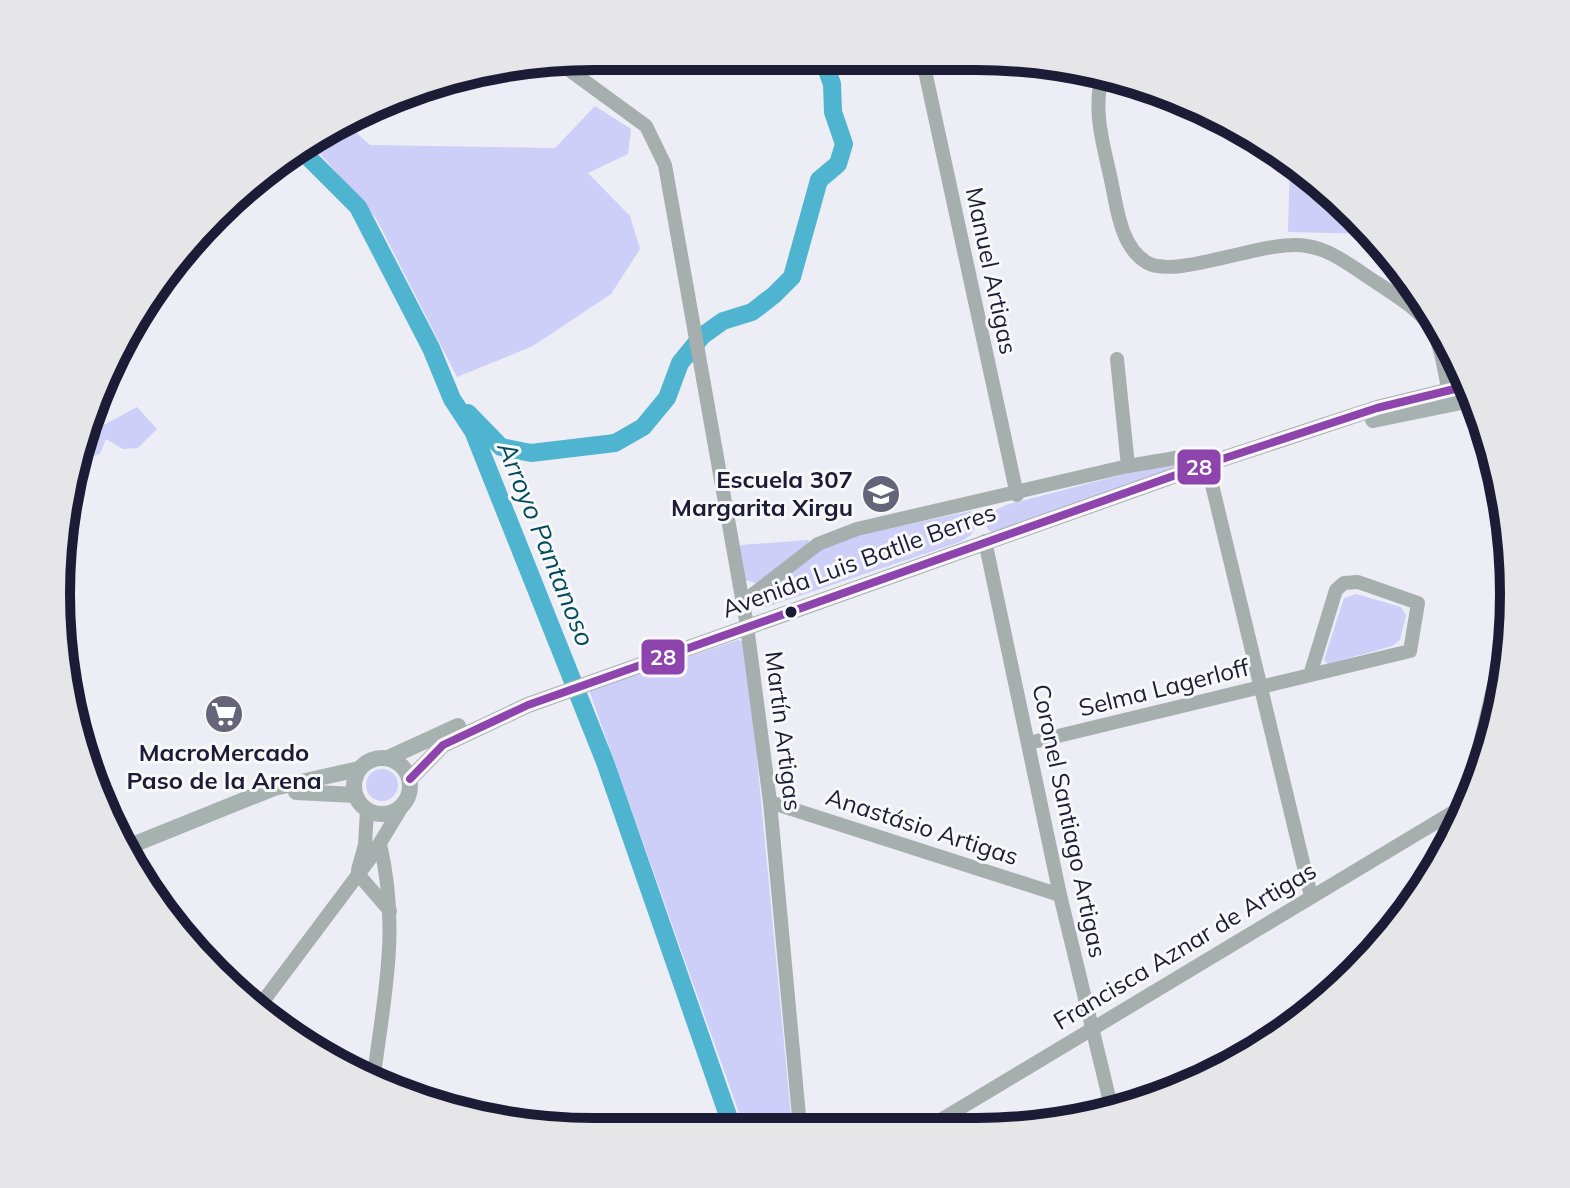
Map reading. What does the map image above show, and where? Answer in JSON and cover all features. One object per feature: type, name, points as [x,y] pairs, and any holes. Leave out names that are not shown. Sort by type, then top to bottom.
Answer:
[{"type":"main road","name":"Avenida Luis Batlle Berres","points":[[410,779],[443,745],[536,703],[985,541],[1277,440],[1450,397],[1459,392]]},
{"type":"main road","name":"Avenida Luis Batlle Berres","points":[[1450,397],[1462,398]]},
{"type":"main road","name":"Avenida Luis Batlle Berres","points":[[388,758],[458,726],[508,708],[536,703]]},
{"type":"main road","points":[[134,845],[274,788],[359,769],[372,760],[388,758],[402,765],[410,779],[408,797],[403,805],[382,814],[367,810],[355,795],[355,777],[359,769]]},
{"type":"main road","points":[[214,814],[224,814],[307,790],[355,795]]},
{"type":"street","name":"Manuel Artigas","points":[[925,70],[1017,495]]},
{"type":"street","name":"Martín Artigas","points":[[571,71],[629,112],[653,135],[665,165],[747,626],[770,802],[799,1118]]},
{"type":"street","points":[[1101,85],[1097,113],[1114,193],[1128,242],[1145,262],[1172,268],[1289,244],[1325,251],[1383,287],[1419,315]]},
{"type":"street","points":[[1441,353],[1450,397]]},
{"type":"street","points":[[1117,359],[1128,466]]},
{"type":"street","name":"Avenida Luis Batlle Berres","points":[[743,602],[796,558],[838,535],[1190,454],[1199,454],[1207,464]]},
{"type":"street","points":[[1207,464],[1311,896]]},
{"type":"street","name":"Coronel Santiago Artigas","points":[[985,541],[1060,895],[1110,1101]]},
{"type":"street","name":"Selma Lagerloff","points":[[1029,743],[1410,651],[1418,603],[1358,582],[1344,583],[1336,590],[1310,675]]},
{"type":"street","name":"Anastásio Artigas","points":[[770,802],[1060,895]]},
{"type":"street","points":[[264,1000],[380,844],[403,805]]},
{"type":"street","points":[[358,874],[365,848],[367,810]]},
{"type":"street","name":"Francisca Aznar de Artigas","points":[[944,1118],[1311,896],[1448,821]]},
{"type":"street","points":[[375,1070],[392,931],[391,894],[380,844]]},
{"type":"street","points":[[358,874],[390,911]]},
{"type":"shaded area","points":[[595,106],[631,129],[628,154],[588,173],[630,216],[640,249],[611,294],[533,346],[457,377],[376,218],[317,150],[352,129],[370,145],[555,148]]},
{"type":"shaded area","points":[[1290,174],[1356,234],[1288,232]]},
{"type":"shaded area","points":[[137,407],[157,429],[138,448],[123,449],[106,439],[100,454],[88,458],[97,429]]},
{"type":"shaded area","points":[[1167,463],[1188,463],[993,532],[988,530],[985,522],[990,513],[1006,505]]},
{"type":"shaded area","points":[[971,511],[976,526],[971,535],[960,542],[766,607],[758,606],[756,600],[819,548],[843,538]]},
{"type":"shaded area","points":[[808,540],[810,544],[756,583],[745,580],[738,550],[741,545]]},
{"type":"shaded area","points":[[1356,594],[1401,607],[1406,616],[1400,640],[1392,646],[1328,664],[1324,660],[1344,598]]},
{"type":"shaded area","points":[[738,640],[744,642],[791,1118],[741,1118],[589,690]]},
{"type":"shaded area","points":[[382,769],[393,774],[398,785],[393,796],[382,801],[371,796],[366,785],[371,774]]},
{"type":"waterway","points":[[468,413],[501,447],[531,453],[615,443],[643,427],[667,398],[680,363],[702,336],[723,321],[752,312],[792,277],[819,180],[838,164],[844,144],[833,112],[832,84],[827,70]]},
{"type":"waterway","name":"Arroyo Pantanoso","points":[[307,156],[358,207],[431,348],[452,399],[473,431],[605,762],[729,1118]]},
{"type":"transit line","name":"28","points":[[410,779],[443,745],[528,705],[1207,464],[1377,408],[1458,388]]},
{"type":"place","name":"Escuela 307 Margarita Xirgu","points":[[881,494]]},
{"type":"place","name":"MacroMercado Paso de la Arena","points":[[224,714]]}]
